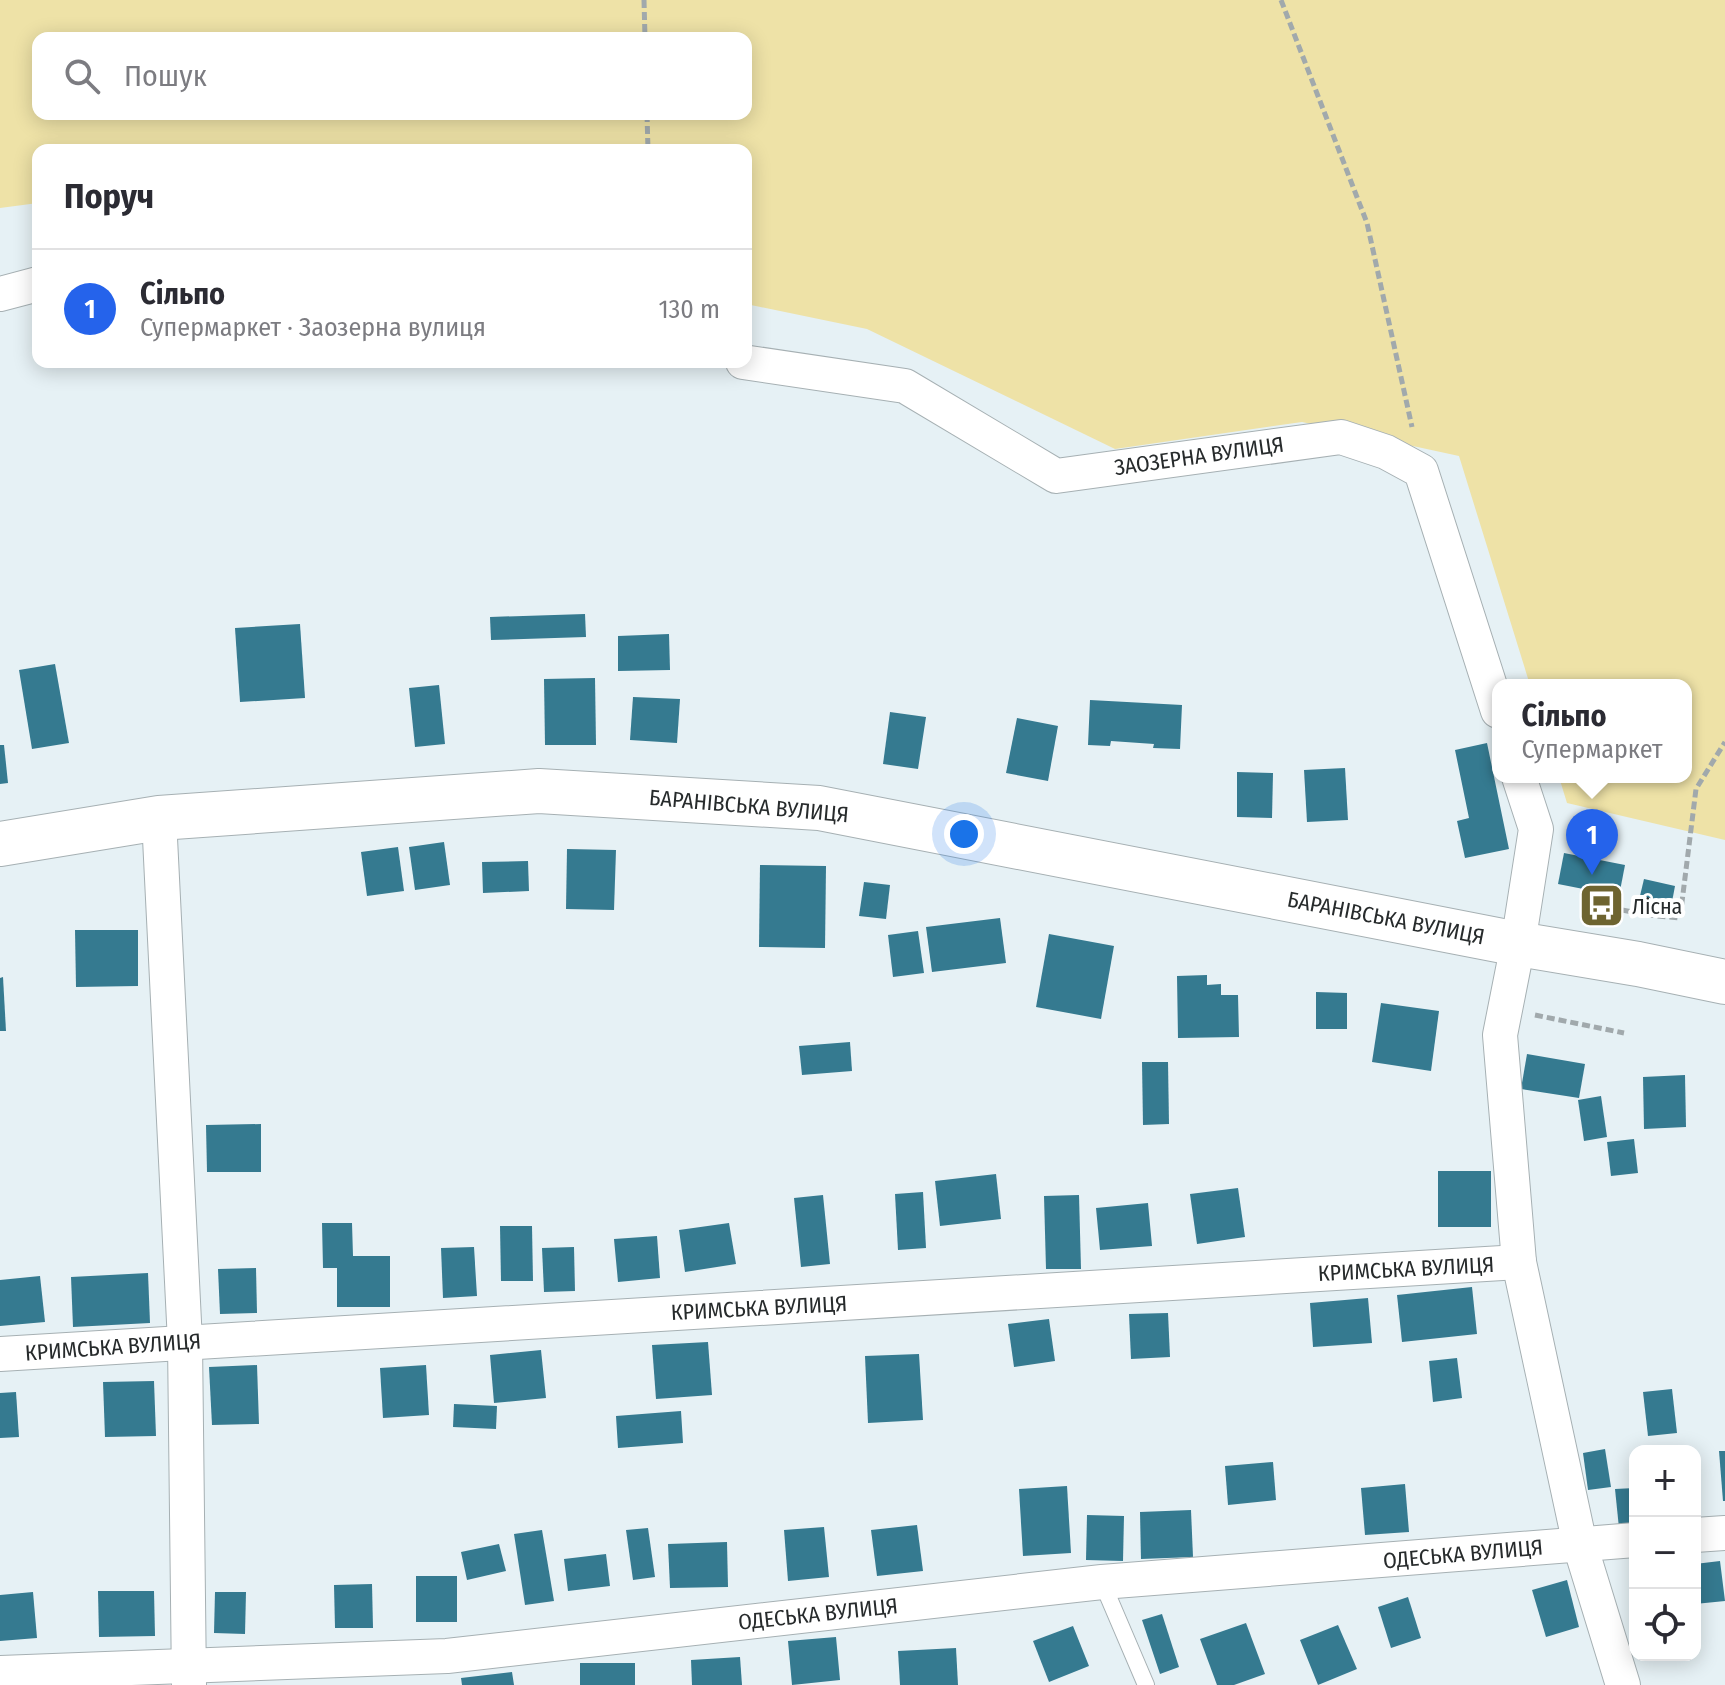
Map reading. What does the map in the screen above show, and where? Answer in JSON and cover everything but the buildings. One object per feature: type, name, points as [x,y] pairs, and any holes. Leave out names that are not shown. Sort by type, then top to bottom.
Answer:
[{"type":"main road","name":"БАРАНІВСЬКА ВУЛИЦЯ","points":[[0,844],[159,818],[539,791],[819,808],[1725,982]]},
{"type":"street","points":[[0,294],[32,286]]},
{"type":"street","name":"ЗАОЗЕРНА ВУЛИЦЯ","points":[[752,363],[905,386],[1056,476],[1341,437],[1386,452],[1421,471]]},
{"type":"street","points":[[1421,471],[1492,692]]},
{"type":"street","points":[[1521,783],[1536,829],[1500,1035],[1519,1262],[1580,1545],[1623,1685]]},
{"type":"street","points":[[159,818],[185,1342],[189,1676]]},
{"type":"street","name":"КРИМСЬКА ВУЛИЦЯ","points":[[0,1354],[1519,1262]]},
{"type":"street","points":[[1701,1535],[1725,1533]]},
{"type":"street","name":"ОДЕСЬКА ВУЛИЦЯ","points":[[0,1673],[189,1676],[447,1656],[1102,1582],[1629,1541]]},
{"type":"lane","points":[[1102,1582],[1146,1685]]},
{"type":"path","points":[[644,0],[645,32]]},
{"type":"path","points":[[1281,0],[1367,223],[1421,471]]},
{"type":"path","points":[[647,120],[648,144]]},
{"type":"path","points":[[1601,906],[1680,918],[1696,789],[1725,742]]},
{"type":"path","points":[[1505,1010],[1624,1033]]},
{"type":"shaded area","points":[[0,0],[1725,0],[1725,840],[1567,803],[1561,783],[1692,783],[1692,679],[1528,679],[1459,456],[1302,422],[1115,449],[867,329],[752,305],[752,144],[32,144],[32,204],[0,208]]},
{"type":"place","name":"Сільпо","points":[[1592,875]]},
{"type":"place","name":"Лісна","points":[[1601,906]]}]
